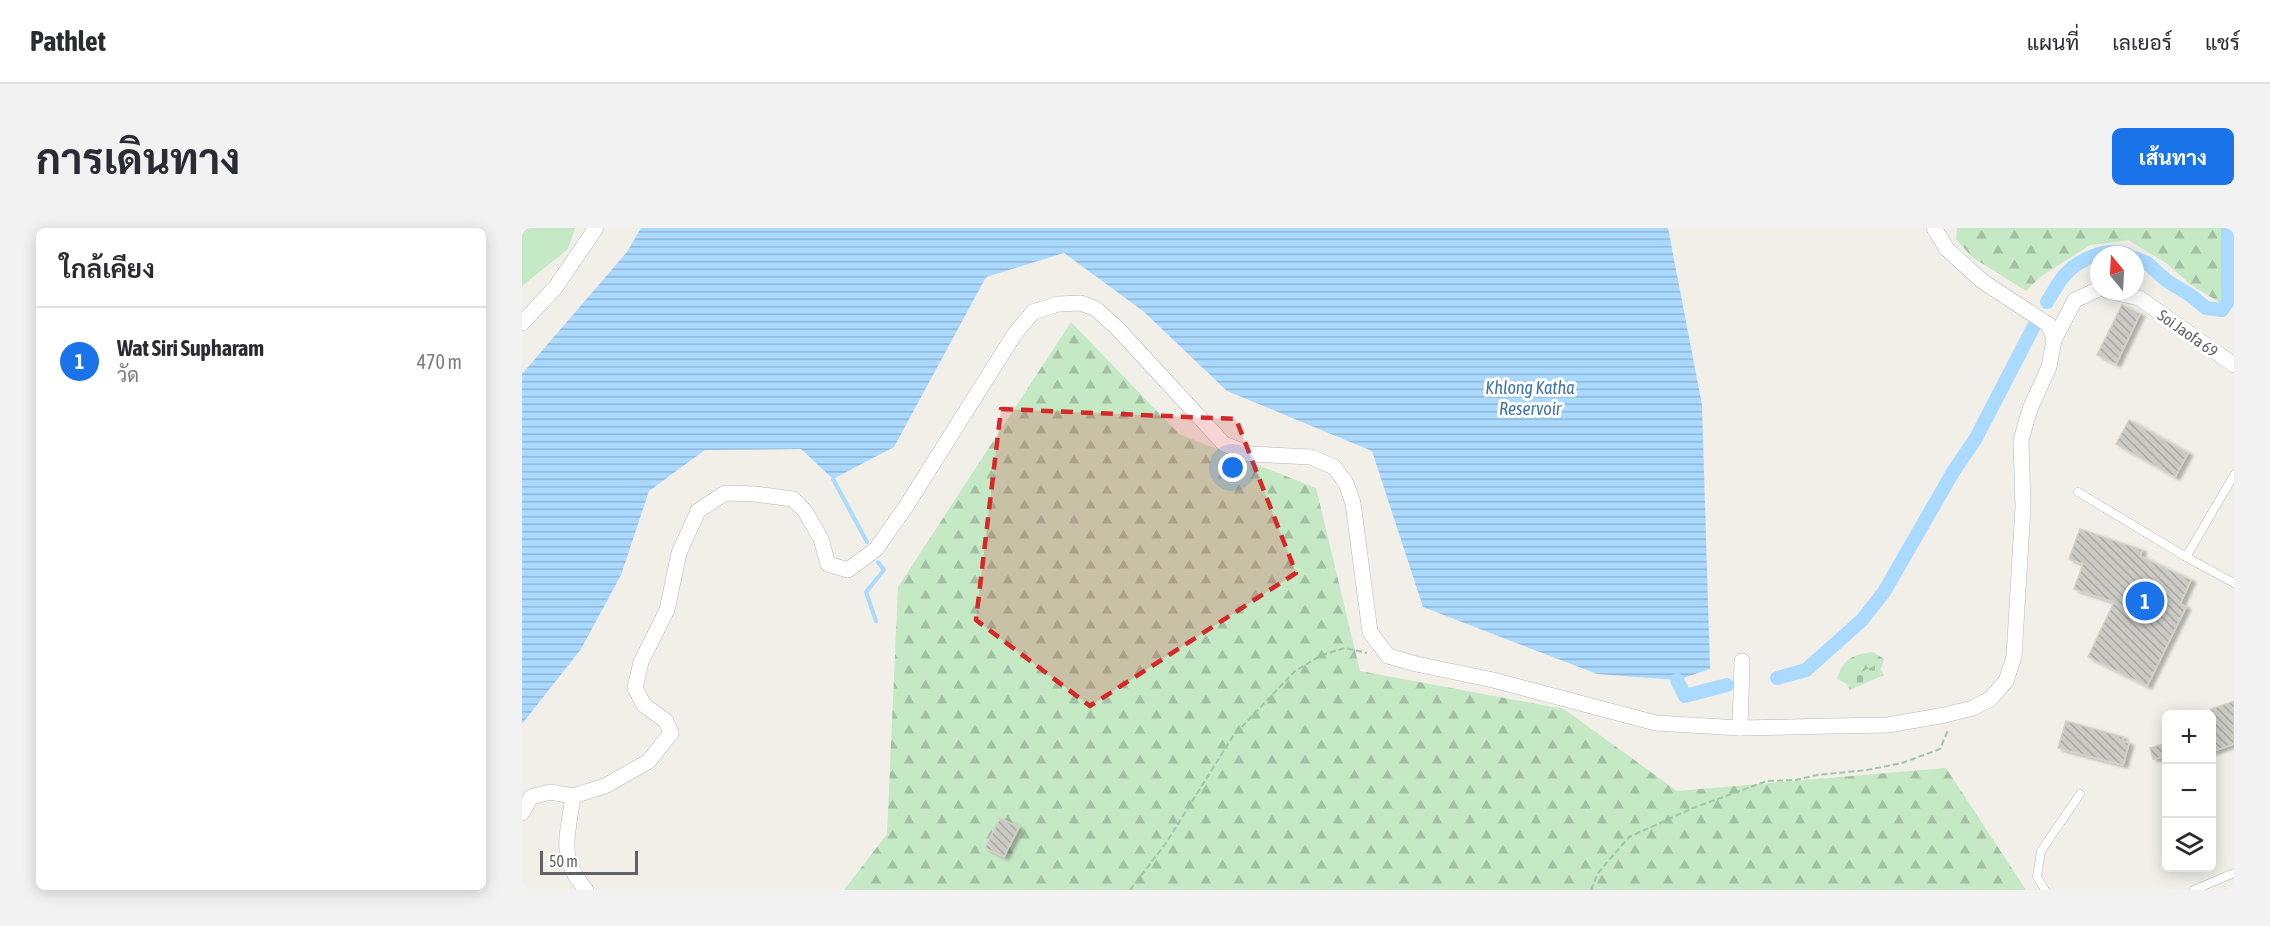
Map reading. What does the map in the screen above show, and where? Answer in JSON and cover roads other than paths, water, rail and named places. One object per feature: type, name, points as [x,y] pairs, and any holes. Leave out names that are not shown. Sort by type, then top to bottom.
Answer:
[{"type":"street","points":[[522,323],[555,288],[596,228]]},
{"type":"street","points":[[1934,228],[1947,249],[1982,281],[2049,325],[2054,340]]},
{"type":"street","points":[[522,813],[531,797],[550,792],[573,796],[605,786],[649,761],[671,733],[666,722],[644,705],[635,688],[641,662],[667,610],[679,553],[698,511],[725,493],[793,499],[805,511],[821,539],[828,564],[848,570],[876,549],[899,517],[1014,335],[1033,312],[1058,304],[1081,303],[1096,309],[1118,329],[1224,444],[1250,454],[1311,457],[1334,467],[1346,483],[1353,503],[1370,632],[1388,656],[1493,680],[1656,723],[1740,728],[1888,725],[1973,708],[1990,699],[2006,681],[2014,657],[2023,507],[2021,440],[2030,409],[2049,367],[2054,340],[2075,300],[2090,293]]},
{"type":"street","name":"Soi Jaofa 69","points":[[2142,300],[2234,365]]},
{"type":"street","points":[[1740,728],[1742,661]]},
{"type":"street","points":[[573,796],[567,859],[575,877],[586,890]]},
{"type":"lane","points":[[2186,557],[2234,475]]},
{"type":"lane","points":[[2078,492],[2234,583]]},
{"type":"lane","points":[[2045,890],[2037,877],[2040,851],[2080,794]]},
{"type":"lane","points":[[2194,890],[2234,873]]},
{"type":"water","name":"Khlong Katha Reservoir","points":[[641,228],[1668,228],[1702,405],[1710,669],[1677,680],[1597,674],[1423,607],[1372,451],[1227,391],[1143,311],[1064,253],[986,277],[894,447],[833,479],[801,449],[705,450],[649,491],[621,575],[581,649],[522,724],[522,374],[627,252]]},
{"type":"waterway","points":[[2144,262],[2206,308],[2222,310],[2228,301],[2228,228]]},
{"type":"waterway","points":[[2047,302],[2063,277],[2076,265],[2090,257]]},
{"type":"waterway","points":[[1777,678],[1806,670],[1862,620],[1884,592],[1953,472],[1976,438],[2034,326]]},
{"type":"waterway","points":[[833,479],[867,542]]},
{"type":"waterway","points":[[876,621],[866,592],[884,570],[878,562]]},
{"type":"waterway","points":[[1677,680],[1685,696],[1727,685]]},
{"type":"place","name":"Wat Siri Supharam","points":[[2145,601]]}]
